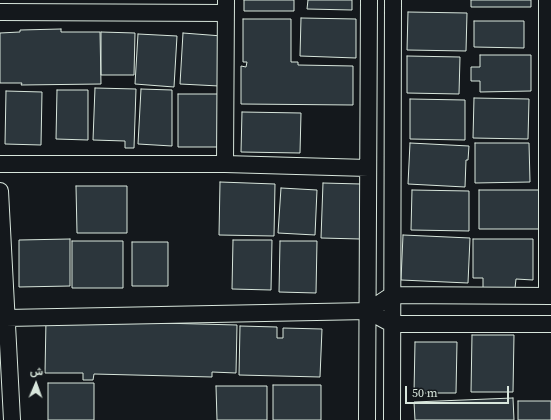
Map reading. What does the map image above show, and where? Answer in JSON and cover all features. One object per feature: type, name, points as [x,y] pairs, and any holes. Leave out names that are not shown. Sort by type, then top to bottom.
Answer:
[{"type":"street","points":[[367,420],[369,0]]},
{"type":"street","points":[[392,420],[393,0]]},
{"type":"street","points":[[368,311],[392,295],[549,296],[547,0]]},
{"type":"street","points":[[0,12],[226,6],[225,164]]},
{"type":"street","points":[[0,164],[225,164],[368,168]]},
{"type":"street","points":[[0,191],[12,420]]},
{"type":"street","points":[[6,318],[368,311],[392,324],[551,324]]},
{"type":"building","points":[[244,0],[294,0],[294,11],[244,11]]},
{"type":"building","points":[[308,0],[352,0],[352,10],[307,9]]},
{"type":"building","points":[[471,0],[531,0],[531,7],[471,7]]},
{"type":"building","points":[[408,12],[467,13],[466,51],[407,50]]},
{"type":"building","points":[[301,18],[356,19],[356,58],[300,56]]},
{"type":"building","points":[[243,19],[291,19],[291,62],[298,62],[298,65],[353,66],[353,105],[241,104],[241,66],[246,67],[247,62],[243,62]]},
{"type":"building","points":[[474,21],[524,21],[524,48],[474,47]]},
{"type":"building","points":[[61,29],[61,32],[100,32],[101,84],[21,85],[22,83],[0,83],[0,33],[20,32],[20,30]]},
{"type":"building","points":[[101,32],[135,33],[134,75],[101,75]]},
{"type":"building","points":[[183,33],[222,36],[219,86],[180,84]]},
{"type":"building","points":[[138,34],[177,36],[174,87],[135,84]]},
{"type":"building","points":[[480,55],[531,55],[531,91],[480,92],[480,81],[471,81],[471,67],[480,67]]},
{"type":"building","points":[[407,56],[460,57],[459,94],[407,93]]},
{"type":"building","points":[[95,88],[136,89],[134,148],[125,148],[125,141],[93,140]]},
{"type":"building","points":[[141,89],[172,90],[172,146],[138,144]]},
{"type":"building","points":[[57,90],[88,90],[88,140],[56,139]]},
{"type":"building","points":[[6,91],[42,92],[41,145],[5,144]]},
{"type":"building","points":[[178,94],[219,94],[219,147],[178,147]]},
{"type":"building","points":[[474,98],[529,99],[528,139],[473,138]]},
{"type":"building","points":[[410,99],[465,100],[465,140],[410,139]]},
{"type":"building","points":[[242,112],[301,113],[300,153],[241,152]]},
{"type":"building","points":[[410,143],[469,146],[468,160],[466,160],[465,187],[408,184]]},
{"type":"building","points":[[475,143],[529,143],[530,182],[475,183]]},
{"type":"building","points":[[220,182],[275,184],[274,236],[219,235]]},
{"type":"building","points":[[323,183],[361,184],[360,239],[321,238]]},
{"type":"building","points":[[76,186],[127,186],[127,233],[77,233]]},
{"type":"building","points":[[281,188],[317,190],[315,235],[278,233]]},
{"type":"building","points":[[412,190],[469,191],[469,231],[411,230]]},
{"type":"building","points":[[479,190],[540,190],[540,229],[479,229]]},
{"type":"building","points":[[403,235],[470,238],[468,283],[401,280]]},
{"type":"building","points":[[70,239],[70,286],[19,287],[19,240]]},
{"type":"building","points":[[473,239],[533,239],[533,280],[516,279],[515,288],[483,288],[483,278],[473,278]]},
{"type":"building","points":[[233,240],[272,240],[271,290],[232,289]]},
{"type":"building","points":[[72,241],[123,241],[123,288],[72,288]]},
{"type":"building","points":[[280,241],[317,241],[316,293],[279,292]]},
{"type":"building","points":[[132,242],[168,242],[168,286],[132,286]]},
{"type":"building","points":[[46,320],[237,325],[236,373],[212,372],[212,377],[94,374],[93,380],[83,380],[83,373],[45,373]]},
{"type":"building","points":[[240,326],[277,327],[277,338],[283,338],[283,328],[322,329],[320,377],[239,375]]},
{"type":"building","points":[[472,335],[514,335],[513,392],[471,392]]},
{"type":"building","points":[[415,342],[457,342],[456,393],[414,393]]},
{"type":"building","points":[[48,383],[94,383],[94,420],[48,420]]},
{"type":"building","points":[[273,385],[321,385],[321,420],[273,420]]},
{"type":"building","points":[[216,386],[267,386],[267,420],[217,420]]},
{"type":"building","points":[[513,398],[514,420],[415,420],[414,402]]},
{"type":"building","points":[[518,401],[551,401],[551,420],[518,420]]}]
